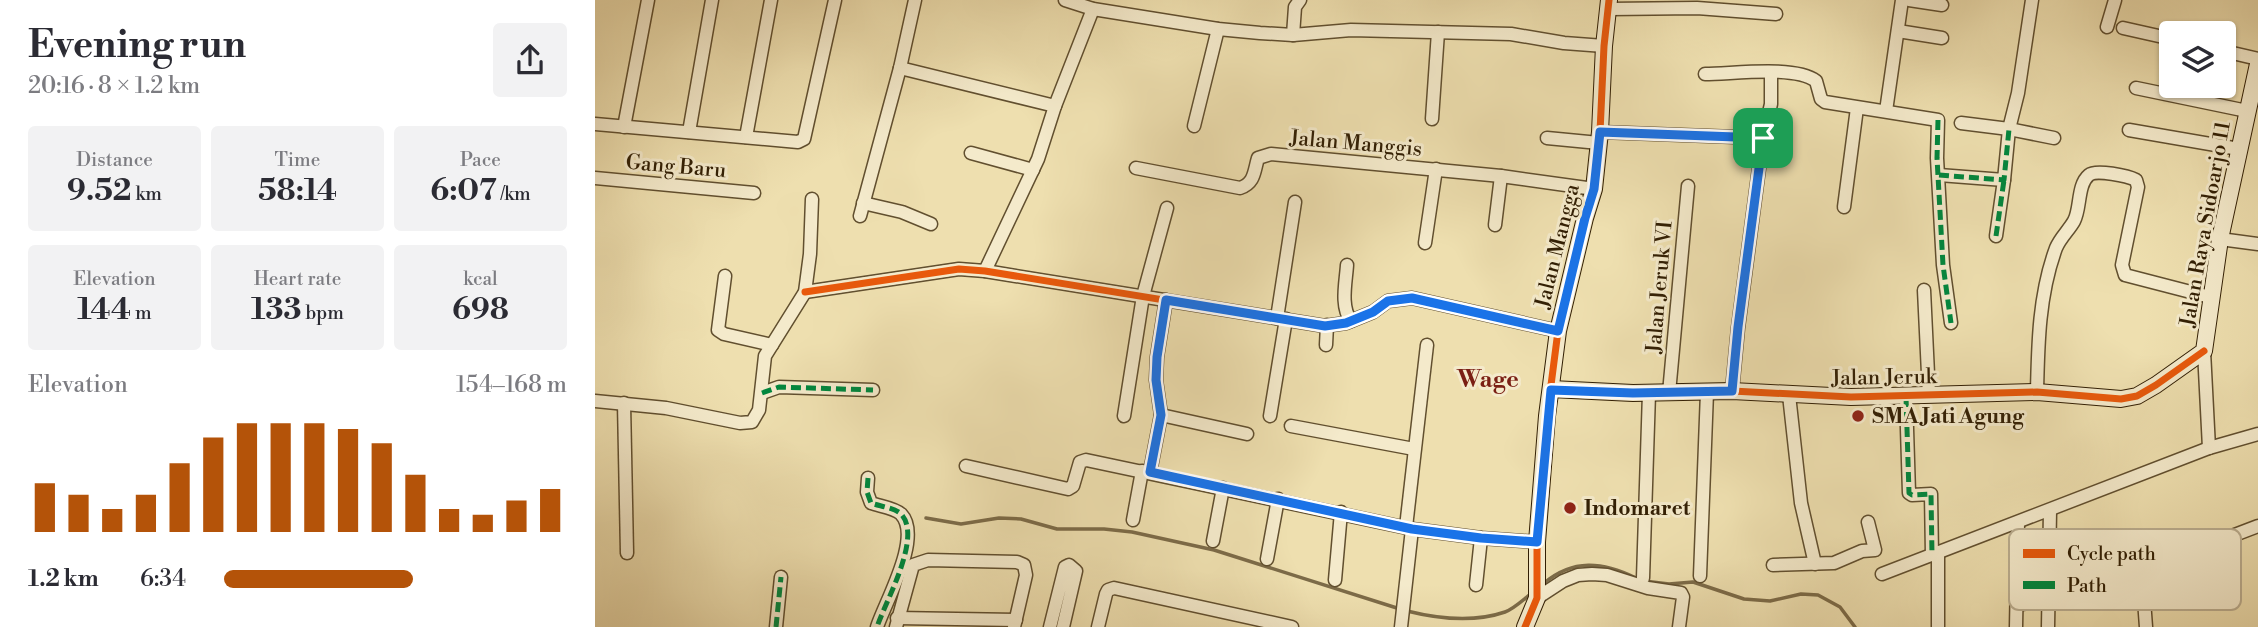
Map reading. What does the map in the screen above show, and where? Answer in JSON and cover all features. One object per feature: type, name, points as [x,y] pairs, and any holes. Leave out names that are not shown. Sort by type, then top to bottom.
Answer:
[{"type":"street","points":[[624,127],[648,0]]},
{"type":"street","points":[[689,132],[712,0]]},
{"type":"street","points":[[746,137],[771,0]]},
{"type":"street","points":[[595,124],[798,142],[804,139],[835,0]]},
{"type":"street","points":[[915,0],[901,68],[862,209],[902,212],[931,224]]},
{"type":"street","points":[[1065,0],[1093,9],[1122,7],[1217,29],[1293,35],[1351,30],[1511,34],[1564,43],[1604,46]]},
{"type":"street","points":[[1293,35],[1295,7],[1300,0]]},
{"type":"street","points":[[1886,111],[1902,0]]},
{"type":"street","points":[[1909,0],[1942,5]]},
{"type":"street","points":[[1996,236],[2009,129],[2018,93],[2032,0]]},
{"type":"street","points":[[2107,27],[2115,0]]},
{"type":"street","points":[[1609,4],[1776,14]]},
{"type":"street","name":"Jalan Mangga","points":[[1537,594],[1537,542],[1558,331],[1594,189],[1609,4]]},
{"type":"street","points":[[985,271],[1033,170],[1093,9]]},
{"type":"street","points":[[2123,28],[2159,36]]},
{"type":"street","points":[[1194,126],[1217,29]]},
{"type":"street","points":[[1432,119],[1438,32]]},
{"type":"street","points":[[1898,32],[1943,38]]},
{"type":"street","points":[[2236,55],[2258,61]]},
{"type":"street","name":"Jalan Raya Sidoarjo 11","points":[[2204,351],[2220,239],[2258,61]]},
{"type":"street","points":[[901,68],[1055,106]]},
{"type":"street","points":[[1732,391],[1763,138],[1771,104],[1771,73]]},
{"type":"street","points":[[1705,74],[1809,75],[1816,81],[1821,99],[1825,102],[1938,120],[1943,265],[1951,323]]},
{"type":"street","points":[[2136,88],[2246,111]]},
{"type":"street","points":[[1844,207],[1857,108]]},
{"type":"street","points":[[1961,123],[2054,138]]},
{"type":"street","points":[[2129,130],[2239,149]]},
{"type":"street","points":[[1547,138],[1763,138]]},
{"type":"street","points":[[971,153],[1033,170]]},
{"type":"street","name":"Jalan Manggis","points":[[1136,168],[1240,188],[1248,186],[1252,180],[1258,158],[1271,154],[1501,176],[1594,189]]},
{"type":"street","points":[[1425,243],[1436,169]]},
{"type":"street","points":[[2037,392],[2042,305],[2057,246],[2074,220],[2083,186],[2088,176],[2093,173],[2136,180],[2138,187],[2122,265],[2125,275],[2210,297]]},
{"type":"street","points":[[1939,175],[2004,180]]},
{"type":"street","points":[[1495,225],[1501,176]]},
{"type":"street","name":"Gang Baru","points":[[595,178],[754,193]]},
{"type":"street","name":"Jalan Jeruk VI","points":[[1669,393],[1688,186]]},
{"type":"street","points":[[595,401],[666,408],[740,423],[752,422],[757,416],[762,393],[765,356],[805,292],[810,254],[812,199]]},
{"type":"street","points":[[1270,416],[1295,202]]},
{"type":"street","points":[[1124,416],[1143,296],[1167,208]]},
{"type":"street","points":[[2220,239],[2258,244]]},
{"type":"street","points":[[1347,265],[1345,298],[1347,316],[1351,321]]},
{"type":"street","points":[[805,292],[959,269],[1327,325],[1351,321],[1373,312],[1388,301],[1412,298],[1558,331]]},
{"type":"street","points":[[725,276],[718,330],[724,334],[772,345]]},
{"type":"street","points":[[1924,290],[1929,395]]},
{"type":"street","points":[[1133,520],[1161,415],[1157,357],[1166,300]]},
{"type":"street","points":[[1326,345],[1327,325]]},
{"type":"street","points":[[1401,627],[1414,449],[1427,345]]},
{"type":"street","points":[[2204,351],[2209,448]]},
{"type":"street","name":"Jalan Jeruk","points":[[1551,390],[1649,393],[1732,391],[1906,397],[2037,392],[2130,398],[2157,385],[2204,351]]},
{"type":"street","points":[[762,393],[779,387],[873,390]]},
{"type":"street","points":[[1700,576],[1707,392]]},
{"type":"street","points":[[1643,578],[1649,393]]},
{"type":"street","points":[[1789,395],[1801,503],[1815,564]]},
{"type":"street","points":[[1906,397],[1909,493],[1930,494],[1938,627]]},
{"type":"street","points":[[624,403],[627,553]]},
{"type":"street","points":[[1161,415],[1247,434]]},
{"type":"street","points":[[1291,426],[1414,449]]},
{"type":"street","points":[[1882,574],[2209,448],[2258,435]]},
{"type":"street","points":[[966,466],[1068,489],[1073,486],[1080,462],[1086,460],[1409,528],[1481,538],[1537,542]]},
{"type":"street","points":[[868,478],[867,492],[871,503],[898,512],[907,528],[895,587],[877,627]]},
{"type":"street","points":[[1213,541],[1223,488]]},
{"type":"street","points":[[1267,559],[1279,499]]},
{"type":"street","points":[[2050,511],[2050,529]]},
{"type":"street","points":[[1335,580],[1341,512]]},
{"type":"street","points":[[1773,565],[1834,563],[1862,551],[1875,550],[1868,522]]},
{"type":"street","points":[[2018,523],[2018,529]]},
{"type":"street","points":[[2241,532],[2258,526]]},
{"type":"street","points":[[1476,585],[1481,538]]},
{"type":"street","points":[[928,560],[1017,562],[1024,565],[1026,575],[1015,623],[897,623],[913,565],[928,560]]},
{"type":"street","points":[[1050,627],[1065,567],[1069,565],[1076,570],[1063,627]]},
{"type":"street","points":[[1525,627],[1537,594],[1578,575],[1592,574],[1607,575],[1648,588],[1681,593],[1683,597],[1679,627]]},
{"type":"street","points":[[776,627],[781,577]]},
{"type":"street","points":[[1098,627],[1106,594],[1114,588],[1292,627]]},
{"type":"waterway","points":[[926,518],[961,524],[999,518],[1021,519],[1057,529],[1132,532],[1214,550],[1400,609]]},
{"type":"waterway","points":[[1543,584],[1566,570],[1588,565],[1612,569],[1636,578]]},
{"type":"waterway","points":[[1644,581],[1669,584],[1693,582],[1744,599],[1770,601],[1801,594],[1818,595],[1840,607],[1855,627]]},
{"type":"waterway","points":[[1407,611],[1444,618],[1481,618],[1508,611],[1532,593]]},
{"type":"marked path","points":[[1938,120],[1937,158],[1943,265],[1951,323]]},
{"type":"marked path","points":[[1939,175],[2004,180],[2009,129]]},
{"type":"marked path","points":[[1996,236],[2004,180]]},
{"type":"marked path","points":[[762,393],[779,387],[873,390]]},
{"type":"marked path","points":[[1906,397],[1909,493],[1931,494],[1932,555]]},
{"type":"marked path","points":[[868,478],[867,492],[871,503],[901,514],[907,524],[908,538],[900,570],[877,627]]},
{"type":"marked path","points":[[776,627],[781,577]]},
{"type":"cycle path","points":[[1525,627],[1537,598],[1537,542],[1547,416],[1558,331],[1594,189],[1609,0]]},
{"type":"cycle path","points":[[805,292],[959,269],[1325,326],[1346,323],[1373,312],[1388,301],[1412,298],[1558,331]]},
{"type":"cycle path","points":[[1551,389],[1633,393],[1732,391],[1851,397],[2037,392],[2121,399],[2137,396],[2204,351]]},
{"type":"place","name":"SMA Jati Agung","points":[[1858,416]]},
{"type":"place","name":"Indomaret","points":[[1570,508]]},
{"type":"district","name":"Wage","points":[[1488,379]]},
{"type":"route","points":[[1600,132],[1763,138],[1732,391],[1633,393],[1551,390],[1537,542],[1412,529],[1150,472],[1161,415],[1156,380],[1157,357],[1166,300],[1325,326],[1346,323],[1373,312],[1388,301],[1412,298],[1558,331],[1594,189],[1600,132]]}]
